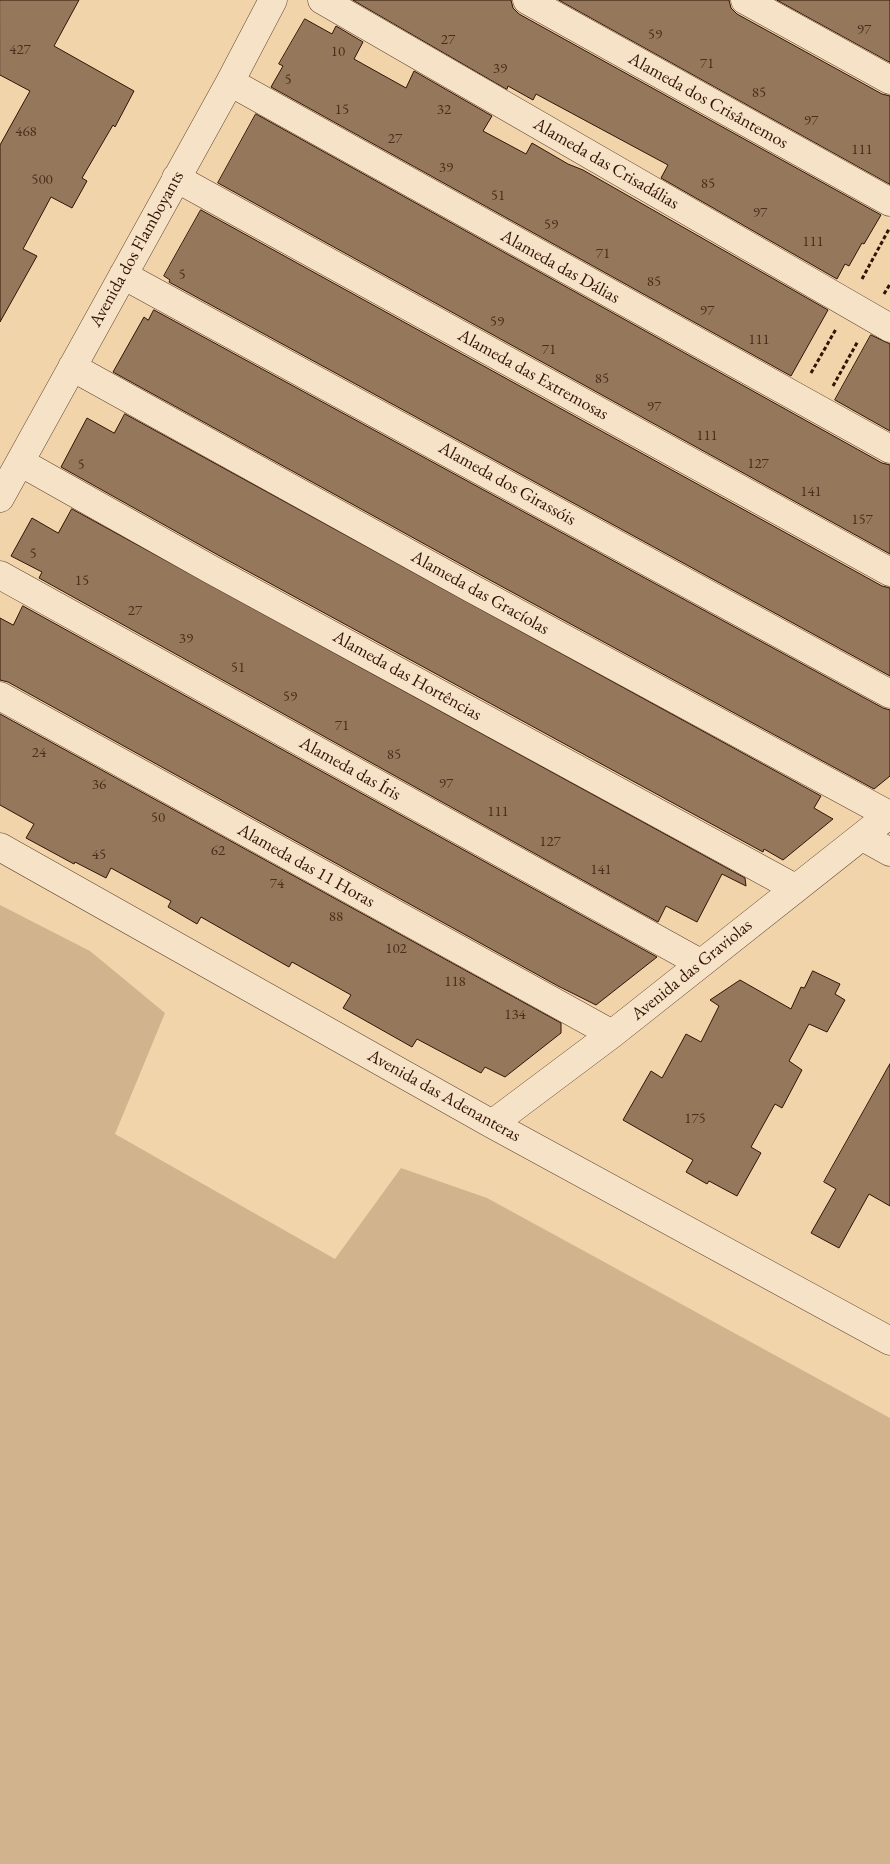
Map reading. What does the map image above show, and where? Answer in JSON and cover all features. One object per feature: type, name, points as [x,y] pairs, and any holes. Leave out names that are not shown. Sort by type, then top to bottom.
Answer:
[{"type":"street","name":"Avenida dos Flamboyants","points":[[0,498],[230,82],[273,0]]},
{"type":"street","name":"Alameda das Crisadálias","points":[[322,0],[881,322]]},
{"type":"street","name":"Alameda dos Crisântemos","points":[[527,0],[890,202]]},
{"type":"street","points":[[745,0],[890,80]]},
{"type":"street","name":"Alameda das Dálias","points":[[230,82],[890,449]]},
{"type":"street","name":"Alameda das Extremosas","points":[[176,178],[890,572]]},
{"type":"street","name":"Alameda dos Girassóis","points":[[123,275],[890,694]]},
{"type":"street","name":"Alameda das Gracíolas","points":[[72,367],[470,587],[890,815]]},
{"type":"street","name":"Alameda das Hortências","points":[[20,462],[210,569],[795,888]]},
{"type":"street","name":"Alameda das Íris","points":[[0,575],[700,963]]},
{"type":"street","name":"Alameda das 11 Horas","points":[[0,696],[612,1034]]},
{"type":"street","name":"Avenida das Graviolas","points":[[492,1124],[612,1034],[890,815]]},
{"type":"street","points":[[863,837],[890,852]]},
{"type":"street","name":"Avenida das Adenanteras","points":[[0,847],[492,1124],[890,1341]]},
{"type":"path","points":[[820,411],[881,322],[890,284]]},
{"type":"shaded area","points":[[0,905],[90,951],[165,1013],[115,1134],[335,1259],[401,1168],[487,1198],[890,1418],[890,1864],[0,1864]]},
{"type":"building","points":[[0,0],[79,0],[54,46],[134,91],[115,127],[113,125],[82,178],[87,181],[72,208],[51,197],[23,249],[37,256],[0,322],[0,145],[30,91],[0,75]]},
{"type":"building","points":[[353,0],[511,0],[513,8],[519,14],[881,215],[849,266],[845,264],[837,279],[661,178],[668,165],[536,94],[533,100],[508,86],[507,89]]},
{"type":"building","points":[[559,0],[729,0],[731,8],[737,14],[882,94],[890,96],[890,184]]},
{"type":"building","points":[[777,0],[890,0],[890,62]]},
{"type":"building","points":[[305,19],[332,34],[336,26],[363,42],[354,59],[406,88],[414,71],[492,116],[483,131],[526,154],[532,143],[568,164],[583,170],[828,310],[791,376],[271,87],[283,66],[279,64]]},
{"type":"building","points":[[256,114],[882,463],[890,465],[890,554],[218,183]]},
{"type":"building","points":[[201,210],[882,586],[890,588],[890,676],[169,282],[170,280],[164,276]]},
{"type":"building","points":[[154,310],[883,708],[890,710],[890,776],[874,789],[113,372],[144,317],[148,320]]},
{"type":"building","points":[[871,335],[890,344],[890,431],[835,400]]},
{"type":"building","points":[[125,414],[821,796],[814,808],[833,819],[783,860],[764,849],[763,852],[218,555],[61,467],[87,418],[114,433]]},
{"type":"building","points":[[72,509],[745,878],[746,886],[722,874],[697,922],[666,906],[658,922],[39,578],[42,572],[11,556],[32,518],[58,533]]},
{"type":"building","points":[[23,606],[657,957],[596,1005],[558,986],[8,682],[0,680],[0,618],[13,625]]},
{"type":"building","points":[[0,714],[561,1023],[561,1033],[505,1077],[485,1067],[481,1073],[417,1039],[412,1047],[343,1008],[351,995],[292,962],[289,967],[201,917],[197,924],[168,907],[171,901],[111,868],[106,878],[75,862],[74,864],[26,838],[34,824],[0,805]]},
{"type":"building","points":[[813,971],[840,984],[835,994],[845,1000],[827,1032],[809,1024],[789,1061],[802,1070],[782,1108],[775,1104],[751,1147],[761,1153],[737,1196],[709,1181],[707,1184],[686,1172],[693,1160],[623,1120],[651,1071],[662,1078],[686,1034],[701,1042],[719,1006],[710,1000],[740,980],[791,1009],[801,987],[804,988]]},
{"type":"building","points":[[890,1064],[890,1206],[869,1194],[839,1248],[811,1233],[836,1189],[824,1182]]}]
